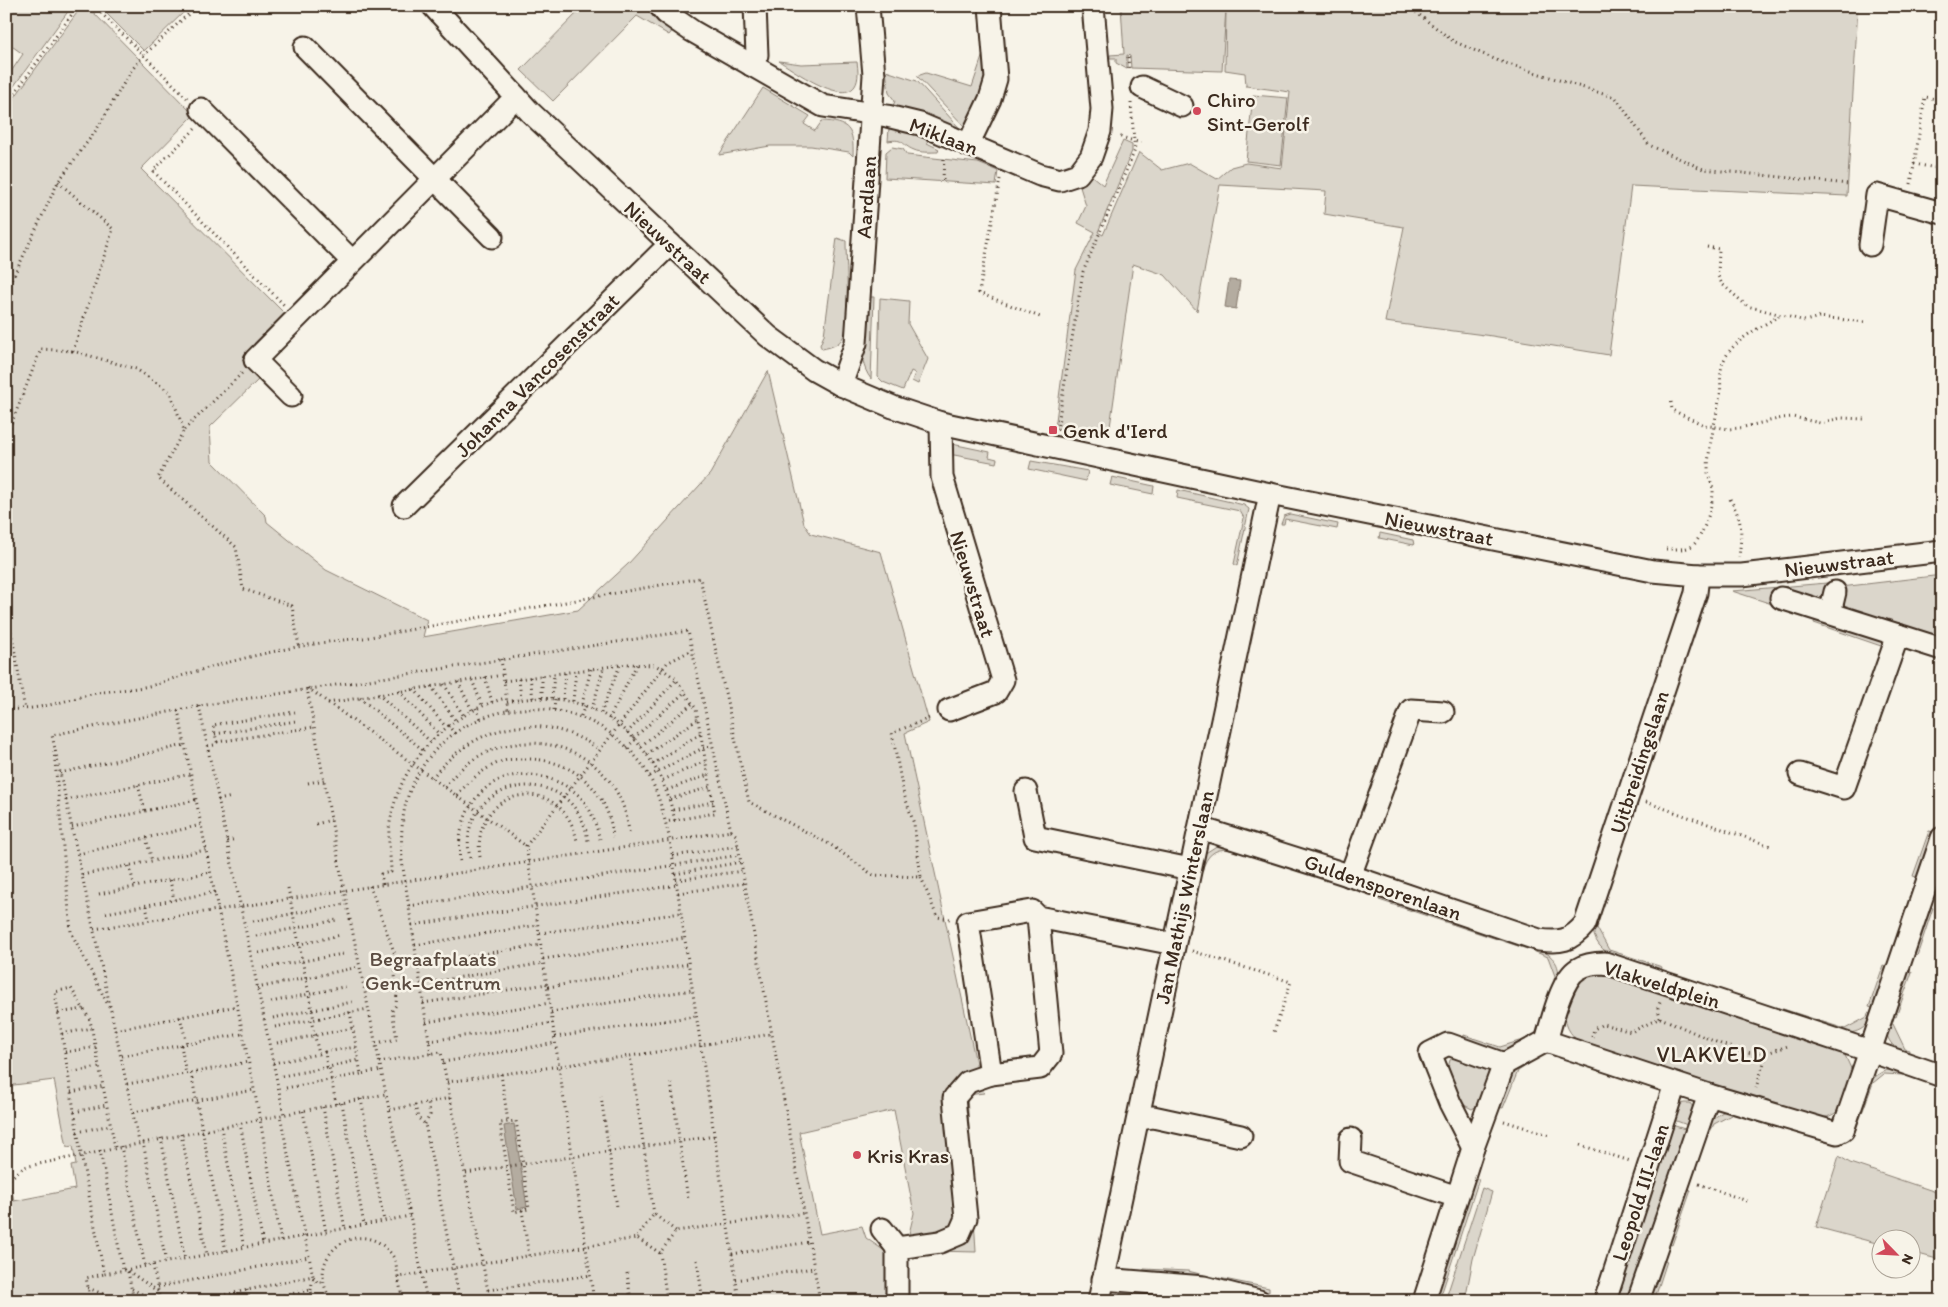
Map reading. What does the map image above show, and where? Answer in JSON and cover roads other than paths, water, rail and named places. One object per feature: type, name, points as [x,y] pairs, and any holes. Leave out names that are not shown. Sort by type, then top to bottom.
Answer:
[{"type":"street","name":"Nieuwstraat","points":[[433,6],[516,97],[768,336],[814,370],[841,385],[893,407],[941,424],[1270,494],[1653,571],[1698,575],[1738,575],[1942,551]]},
{"type":"street","name":"Miklaan","points":[[660,6],[666,13],[692,31],[822,106],[871,113],[920,124],[1040,175],[1060,180],[1078,174],[1091,156],[1100,131],[1102,109],[1093,6]]},
{"type":"street","points":[[751,65],[757,55],[756,6]]},
{"type":"street","name":"Aardlaan","points":[[841,385],[856,343],[874,75],[868,6]]},
{"type":"street","points":[[968,145],[990,99],[996,79],[990,6]]},
{"type":"street","points":[[305,47],[492,237]]},
{"type":"street","points":[[1137,93],[1182,106]]},
{"type":"street","points":[[291,396],[255,360],[516,97]]},
{"type":"street","points":[[205,112],[352,261]]},
{"type":"street","points":[[1870,245],[1877,195],[1942,213]]},
{"type":"street","name":"Johanna Vancosenstraat","points":[[404,506],[670,244]]},
{"type":"street","name":"Nieuwstraat","points":[[941,424],[942,477],[1003,680],[996,692],[949,710]]},
{"type":"street","name":"Jan Mathijs Winterslaan","points":[[1099,1301],[1139,1119],[1182,947],[1190,869],[1270,494]]},
{"type":"street","name":"Uitbreidingslaan","points":[[1566,941],[1578,933],[1584,924],[1696,593],[1698,575]]},
{"type":"street","points":[[1830,613],[1836,592]]},
{"type":"street","points":[[1781,598],[1942,649]]},
{"type":"street","points":[[1800,774],[1844,788],[1898,635]]},
{"type":"street","points":[[1350,876],[1410,710],[1443,712]]},
{"type":"street","points":[[1026,791],[1035,837],[1190,869]]},
{"type":"street","name":"Guldensporenlaan","points":[[1200,828],[1539,940],[1566,941]]},
{"type":"street","points":[[1424,1301],[1473,1148],[1504,1064],[1546,1040],[1709,1095],[1837,1133],[1843,1130],[1942,838]]},
{"type":"street","points":[[991,1074],[968,922],[1032,911],[1038,917],[1182,947]]},
{"type":"street","points":[[897,1248],[940,1242],[959,1234],[966,1218],[954,1098],[968,1082],[991,1074],[1040,1068],[1051,1054],[1038,917]]},
{"type":"street","name":"Vlakveldplein","points":[[1546,1040],[1567,981],[1577,969],[1592,964],[1605,963],[1942,1076]]},
{"type":"street","points":[[1473,1148],[1450,1103],[1430,1053],[1448,1044],[1504,1064]]},
{"type":"street","name":"Leopold III-laan","points":[[1604,1301],[1675,1084]]},
{"type":"street","name":"Leopold III-laan","points":[[1638,1301],[1709,1095]]},
{"type":"street","points":[[1139,1119],[1153,1117],[1241,1136]]},
{"type":"street","points":[[1351,1139],[1350,1162],[1458,1197]]},
{"type":"street","points":[[882,1229],[897,1248],[897,1301]]},
{"type":"street","points":[[1103,1279],[1204,1287],[1259,1301]]},
{"type":"place","name":"Chiro Sint-Gerolf","points":[[1197,111]]},
{"type":"place","name":"Genk d'Ierd","points":[[1053,430]]},
{"type":"place","name":"Kris Kras","points":[[857,1155]]},
{"type":"district","name":"VLAKVELD","points":[[1712,1054]]},
{"type":"park label","name":"Begraafplaats Genk-Centrum","points":[[433,970]]}]
